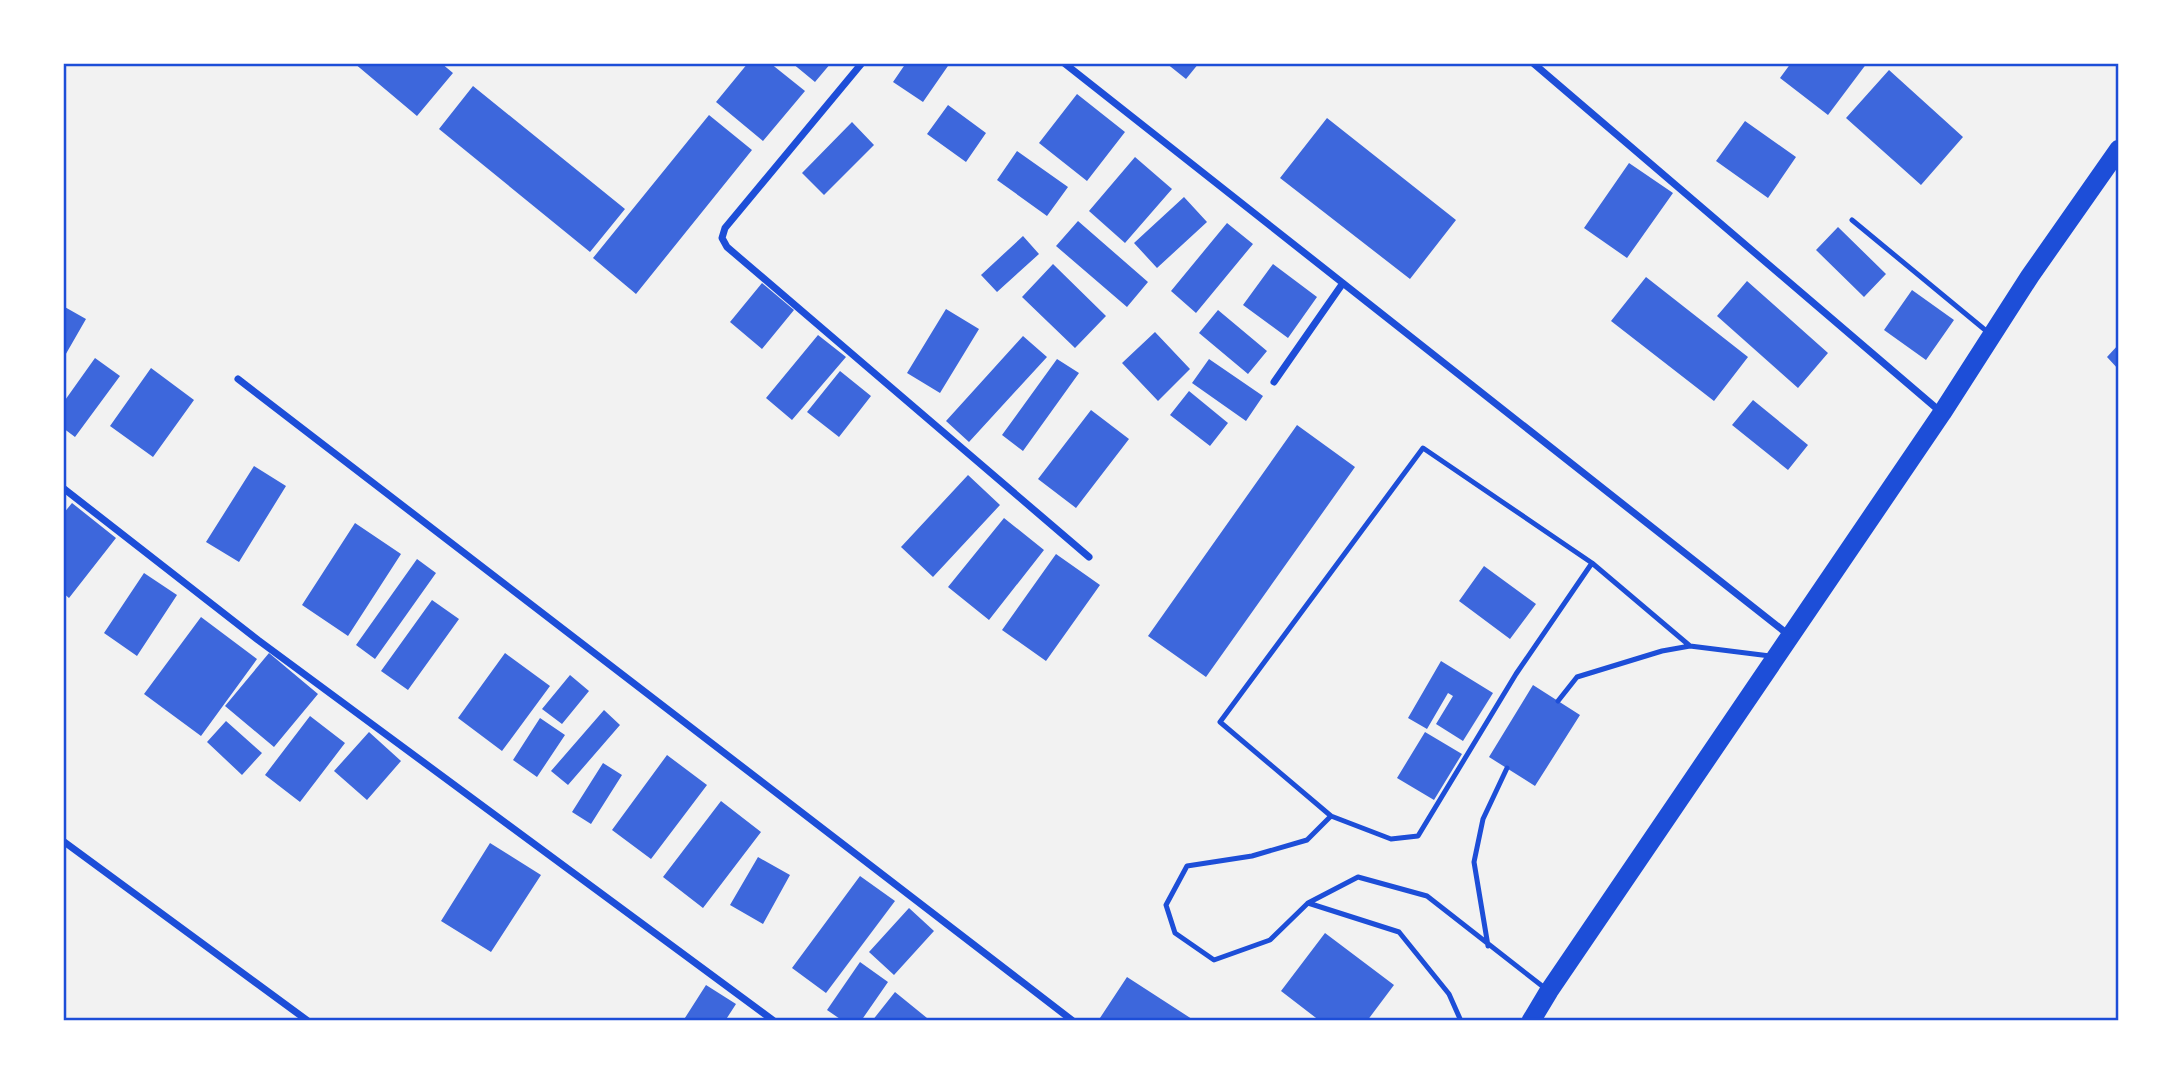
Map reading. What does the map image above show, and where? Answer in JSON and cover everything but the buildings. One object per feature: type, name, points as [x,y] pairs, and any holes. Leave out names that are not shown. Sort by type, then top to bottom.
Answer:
[{"type":"highway","points":[[1531,1021],[1942,413],[1991,335],[2119,149]]},
{"type":"street","points":[[862,63],[724,228],[722,238],[727,247],[1089,556]]},
{"type":"street","points":[[1064,63],[1791,636]]},
{"type":"street","points":[[1533,63],[1942,413]]},
{"type":"street","points":[[1274,382],[1343,283]]},
{"type":"street","points":[[239,379],[1073,1021]]},
{"type":"street","points":[[63,488],[258,640],[774,1021]]},
{"type":"street","points":[[63,841],[308,1021]]},
{"type":"lane","points":[[1852,220],[1991,335]]},
{"type":"lane","points":[[1592,563],[1516,674],[1418,836],[1391,839],[1331,816],[1220,722],[1423,448],[1592,563],[1690,646]]},
{"type":"lane","points":[[1558,701],[1577,677],[1651,654],[1690,646],[1777,657]]},
{"type":"lane","points":[[1488,946],[1474,862],[1483,819],[1507,768]]},
{"type":"lane","points":[[1331,816],[1307,840],[1252,856],[1187,866],[1166,905],[1175,933],[1214,960],[1270,940],[1308,903],[1358,877],[1427,896],[1549,991]]},
{"type":"lane","points":[[1308,903],[1399,932],[1450,994],[1461,1021]]}]
